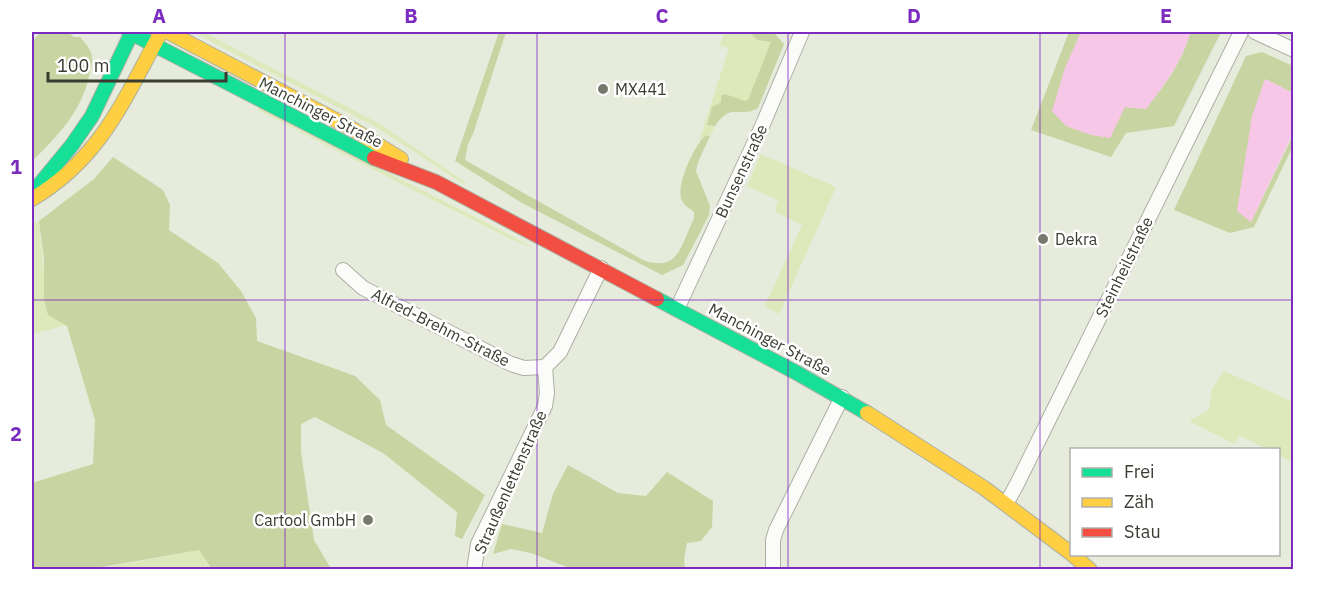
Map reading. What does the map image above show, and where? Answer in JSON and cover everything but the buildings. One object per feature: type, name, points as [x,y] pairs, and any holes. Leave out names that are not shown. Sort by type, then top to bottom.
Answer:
[{"type":"main road","points":[[32,197],[92,116],[121,49],[131,32]]},
{"type":"main road","name":"Manchinger Straße","points":[[131,32],[381,161],[436,182]]},
{"type":"main road","points":[[32,197],[51,190],[76,168],[97,143],[161,32]]},
{"type":"main road","name":"Manchinger Straße","points":[[168,32],[349,127],[436,182],[842,397],[912,439],[1007,502],[1070,552]]},
{"type":"main road","name":"Manchinger Straße","points":[[1074,556],[1090,570]]},
{"type":"street","name":"Bunsenstraße","points":[[677,309],[763,124],[802,32]]},
{"type":"street","name":"Steinheilstraße","points":[[1007,502],[1240,32]]},
{"type":"street","points":[[1255,32],[1293,50]]},
{"type":"street","points":[[545,367],[560,352],[601,268]]},
{"type":"street","name":"Alfred-Brehm-Straße","points":[[343,270],[363,288],[511,364],[524,368],[545,367]]},
{"type":"street","name":"Straußenlettenstraße","points":[[474,570],[478,544],[544,406],[547,393],[545,367]]},
{"type":"street","points":[[773,570],[773,540],[776,530],[842,397]]},
{"type":"green space","points":[[41,32],[67,32],[74,37],[80,37],[88,46],[92,62],[81,101],[59,133],[32,161],[32,42]]},
{"type":"green space","points":[[193,32],[203,32],[378,123],[466,183],[465,185],[376,127]]},
{"type":"green space","points":[[499,32],[506,32],[468,144],[465,160],[643,260],[664,263],[672,260],[682,247],[694,218],[694,212],[681,198],[680,191],[687,165],[696,148],[705,136],[710,136],[696,171],[710,206],[709,215],[683,265],[662,275],[522,203],[455,161]]},
{"type":"green space","points":[[725,32],[754,32],[752,35],[772,42],[748,100],[725,94],[721,102],[712,107],[707,125],[715,126],[710,136],[705,136],[699,141],[729,48],[720,45]]},
{"type":"green space","points":[[754,32],[774,33],[784,44],[758,108],[746,112],[731,112],[721,118],[715,126],[707,125],[712,107],[721,102],[721,96],[725,94],[748,100],[771,42],[758,40],[752,35]]},
{"type":"green space","points":[[1069,32],[1081,32],[1078,39],[1125,107],[1146,109],[1177,64],[1190,34],[1186,32],[1221,32],[1174,126],[1126,133],[1111,157],[1031,130]]},
{"type":"green space","points":[[1262,52],[1293,66],[1293,93],[1265,79],[1251,222],[1294,133],[1293,146],[1254,227],[1230,233],[1174,210],[1246,56]]},
{"type":"green space","points":[[259,107],[534,248],[423,195],[258,110]]},
{"type":"green space","points":[[761,154],[836,187],[779,314],[765,306],[802,225],[775,212],[778,200],[747,186]]},
{"type":"green space","points":[[113,157],[163,190],[170,205],[169,230],[218,263],[241,291],[256,318],[257,341],[355,376],[380,400],[386,425],[485,495],[462,539],[455,536],[457,512],[383,453],[315,417],[301,424],[301,452],[314,540],[331,569],[212,569],[199,550],[91,569],[32,569],[32,483],[93,464],[95,420],[67,326],[48,315],[44,299],[44,259],[39,221],[94,179]]},
{"type":"green space","points":[[39,221],[48,315],[67,325],[32,334],[32,223]]},
{"type":"green space","points":[[1224,371],[1293,402],[1293,463],[1280,456],[1280,448],[1265,448],[1239,435],[1235,444],[1189,421],[1209,410],[1212,389]]},
{"type":"green space","points":[[568,465],[618,493],[646,496],[667,472],[713,501],[712,527],[701,541],[687,543],[685,569],[572,569],[531,553],[511,549],[493,554],[502,524],[542,533],[553,494]]},
{"type":"green space","points":[[199,550],[212,569],[91,570]]},
{"type":"shaded area","points":[[1081,32],[1190,33],[1177,64],[1146,109],[1125,107],[1110,138],[1091,135],[1066,126],[1052,111],[1065,68]]},
{"type":"shaded area","points":[[1265,79],[1293,93],[1293,133],[1251,222],[1237,211],[1252,116]]},
{"type":"traffic: fast","points":[[129,32],[374,158]]},
{"type":"traffic: fast","points":[[35,190],[72,145],[92,116],[132,32]]},
{"type":"traffic: fast","points":[[657,299],[867,413]]},
{"type":"traffic: slow","points":[[168,32],[349,127],[401,159]]},
{"type":"traffic: slow","points":[[32,199],[56,183],[93,146],[121,105],[160,34]]},
{"type":"traffic: slow","points":[[867,413],[984,488],[1070,552]]},
{"type":"traffic: slow","points":[[1074,556],[1090,570]]},
{"type":"traffic: jam","points":[[374,158],[436,182],[657,299]]},
{"type":"place","name":"MX441","points":[[603,89]]},
{"type":"place","name":"Dekra","points":[[1043,239]]},
{"type":"place","name":"Cartool GmbH","points":[[368,520]]}]
